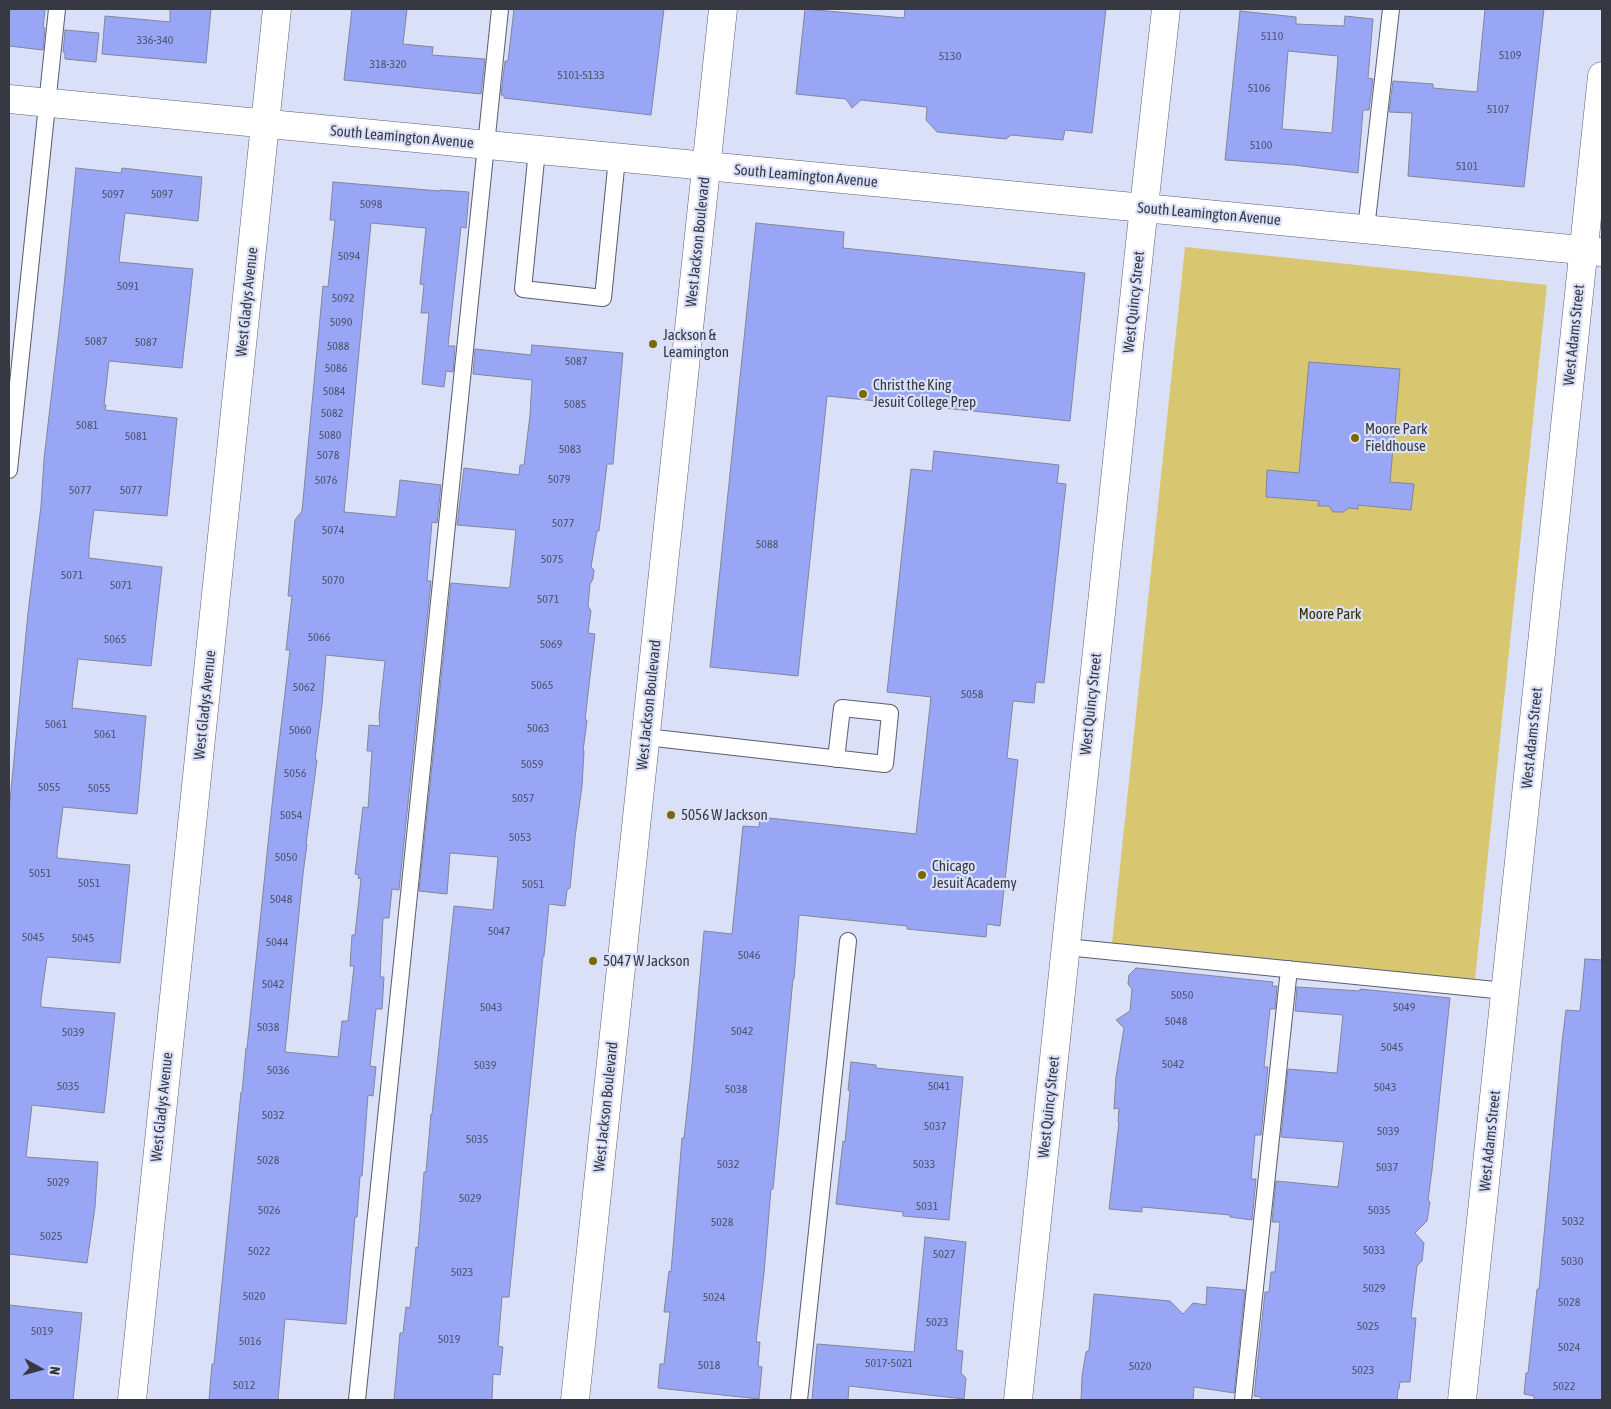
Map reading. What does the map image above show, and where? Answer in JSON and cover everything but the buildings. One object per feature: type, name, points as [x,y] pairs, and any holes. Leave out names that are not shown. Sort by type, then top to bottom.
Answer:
[{"type":"street","name":"West Gladys Avenue","points":[[132,1400],[277,9]]},
{"type":"street","name":"West Jackson Boulevard","points":[[575,1400],[723,9]]},
{"type":"street","name":"West Quincy Street","points":[[1018,1400],[1166,9]]},
{"type":"street","name":"West Adams Street","points":[[1462,1400],[1505,991],[1593,251],[1602,76]]},
{"type":"street","name":"South Leamington Avenue","points":[[9,100],[1593,251]]},
{"type":"lane","points":[[9,470],[57,9]]},
{"type":"lane","points":[[357,1400],[500,9]]},
{"type":"lane","points":[[1366,229],[1390,9]]},
{"type":"lane","points":[[537,150],[523,289],[603,298],[617,158]]},
{"type":"lane","points":[[646,737],[836,759]]},
{"type":"lane","points":[[799,1400],[848,941]]},
{"type":"lane","points":[[1066,946],[1505,991]]},
{"type":"lane","points":[[1243,1400],[1289,969]]},
{"type":"green space","name":"Moore Park","points":[[1185,247],[1547,285],[1475,980],[1112,943]]},
{"type":"place","name":"Jackson & Leamington","points":[[653,344]]},
{"type":"place","name":"Christ the King Jesuit College Prep","points":[[863,394]]},
{"type":"place","name":"Moore Park Fieldhouse","points":[[1355,438]]},
{"type":"place","name":"5056 W Jackson","points":[[671,815]]},
{"type":"place","name":"Chicago Jesuit Academy","points":[[922,875]]},
{"type":"place","name":"5047 W Jackson","points":[[593,961]]}]
